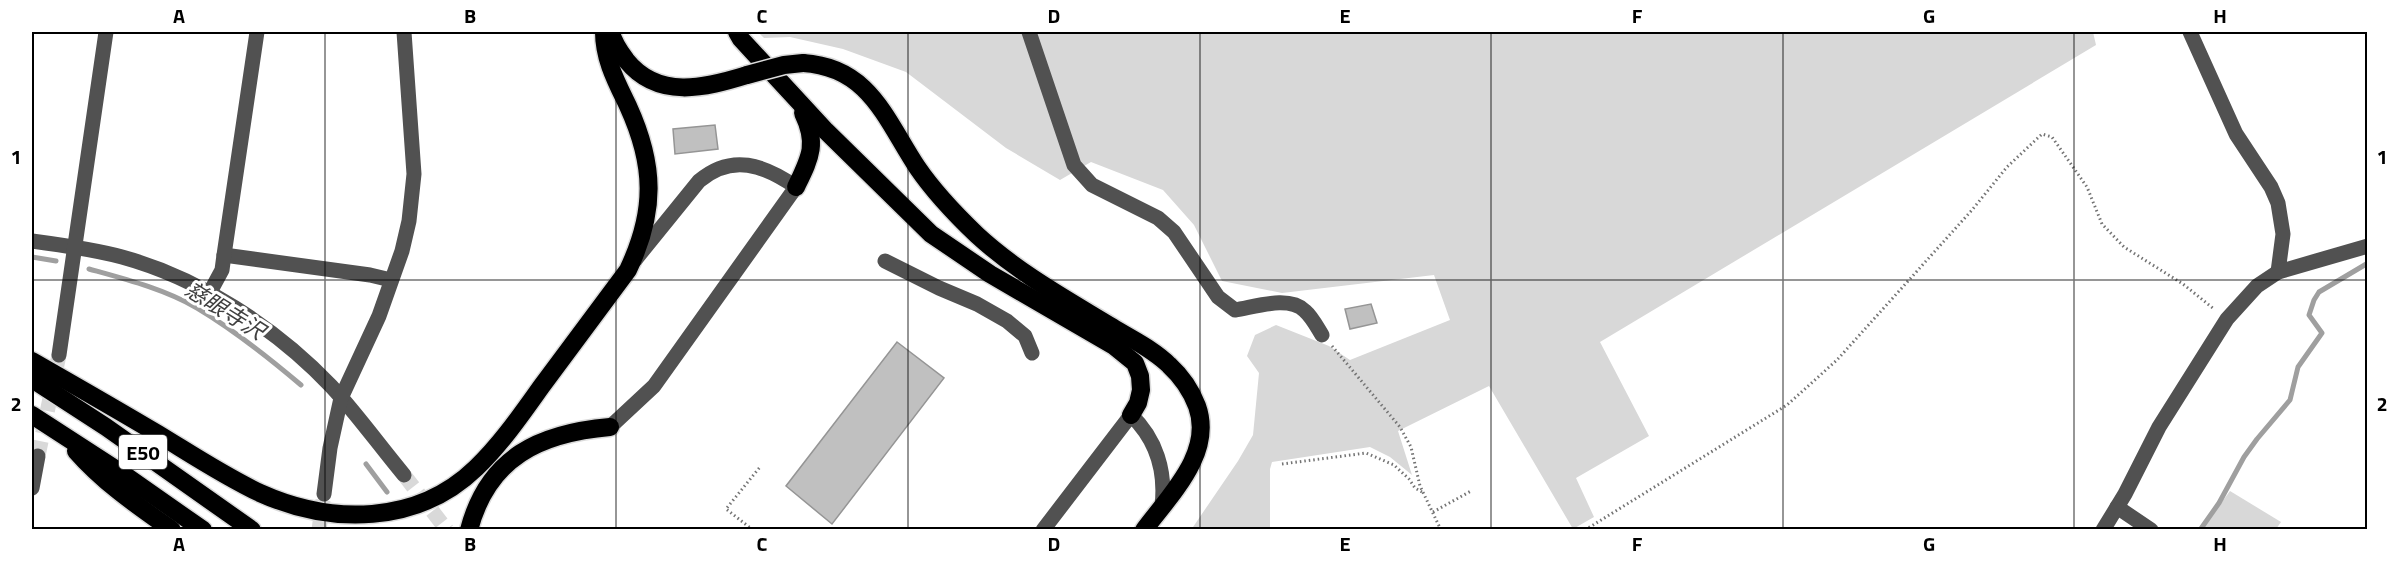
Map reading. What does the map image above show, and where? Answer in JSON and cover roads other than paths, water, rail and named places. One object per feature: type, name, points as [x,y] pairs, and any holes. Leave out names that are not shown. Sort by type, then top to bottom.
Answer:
[{"type":"highway","points":[[32,361],[260,492],[303,508],[330,514],[356,516],[380,514],[408,509],[455,486],[476,469],[500,442],[628,270],[639,248],[650,193],[649,169],[635,121],[609,65],[604,32]]},
{"type":"highway","points":[[611,32],[621,54],[632,68],[645,78],[663,86],[680,89],[701,88],[784,65],[822,64],[839,70],[854,79],[869,93],[937,193],[980,237],[1038,282],[1168,363],[1190,391],[1198,408],[1201,425],[1199,442],[1194,460],[1183,478],[1144,530]]},
{"type":"highway","points":[[737,32],[796,101],[931,234],[990,274],[1114,346],[1135,363],[1142,390],[1131,415]]},
{"type":"highway","points":[[796,101],[810,127],[812,143],[810,159],[796,187]]},
{"type":"highway","name":"E50","points":[[32,379],[252,530]]},
{"type":"highway","name":"E50","points":[[32,415],[120,472],[203,530]]},
{"type":"highway","points":[[469,530],[478,503],[493,477],[515,457],[550,437],[582,429],[610,427]]},
{"type":"highway","points":[[62,435],[99,475],[127,499],[172,530]]},
{"type":"street","points":[[59,355],[106,32]]},
{"type":"street","points":[[209,294],[222,270],[257,32]]},
{"type":"street","points":[[324,494],[328,455],[341,398],[379,316],[402,251],[409,221],[414,174],[404,32]]},
{"type":"street","points":[[1029,32],[1074,165],[1092,185],[1158,218],[1174,232],[1218,297],[1235,310],[1293,304],[1305,311],[1322,335]]},
{"type":"street","points":[[2190,32],[2236,135],[2271,188],[2278,203],[2283,234],[2278,272]]},
{"type":"street","points":[[610,427],[654,386],[796,187],[775,173],[758,166],[723,166],[710,172],[699,181],[628,270]]},
{"type":"street","points":[[32,241],[75,247],[146,264],[209,294],[252,320],[318,374],[341,398],[404,475]]},
{"type":"street","points":[[2103,530],[2159,427],[2227,320],[2257,286],[2278,272],[2367,246]]},
{"type":"street","points":[[224,255],[370,274],[392,280]]},
{"type":"street","points":[[885,261],[977,304],[1007,321],[1025,336],[1032,353]]},
{"type":"street","points":[[1043,530],[1131,415],[1145,429],[1162,468],[1164,487],[1162,506]]},
{"type":"street","points":[[32,482],[39,456]]},
{"type":"street","points":[[2117,507],[2151,530]]},
{"type":"waterway","name":"慈眼寺沢","points":[[32,257],[56,261]]},
{"type":"waterway","points":[[2200,530],[2219,503],[2244,457],[2290,400],[2298,367],[2322,333],[2309,315],[2319,292],[2368,263]]},
{"type":"waterway","name":"慈眼寺沢","points":[[89,269],[158,290],[197,308],[251,344],[301,385]]},
{"type":"waterway","name":"慈眼寺沢","points":[[366,464],[387,492]]},
{"type":"tunnel","points":[[38,456],[59,355]]},
{"type":"tunnel","points":[[404,475],[447,530]]},
{"type":"tunnel","points":[[319,530],[323,500]]}]
